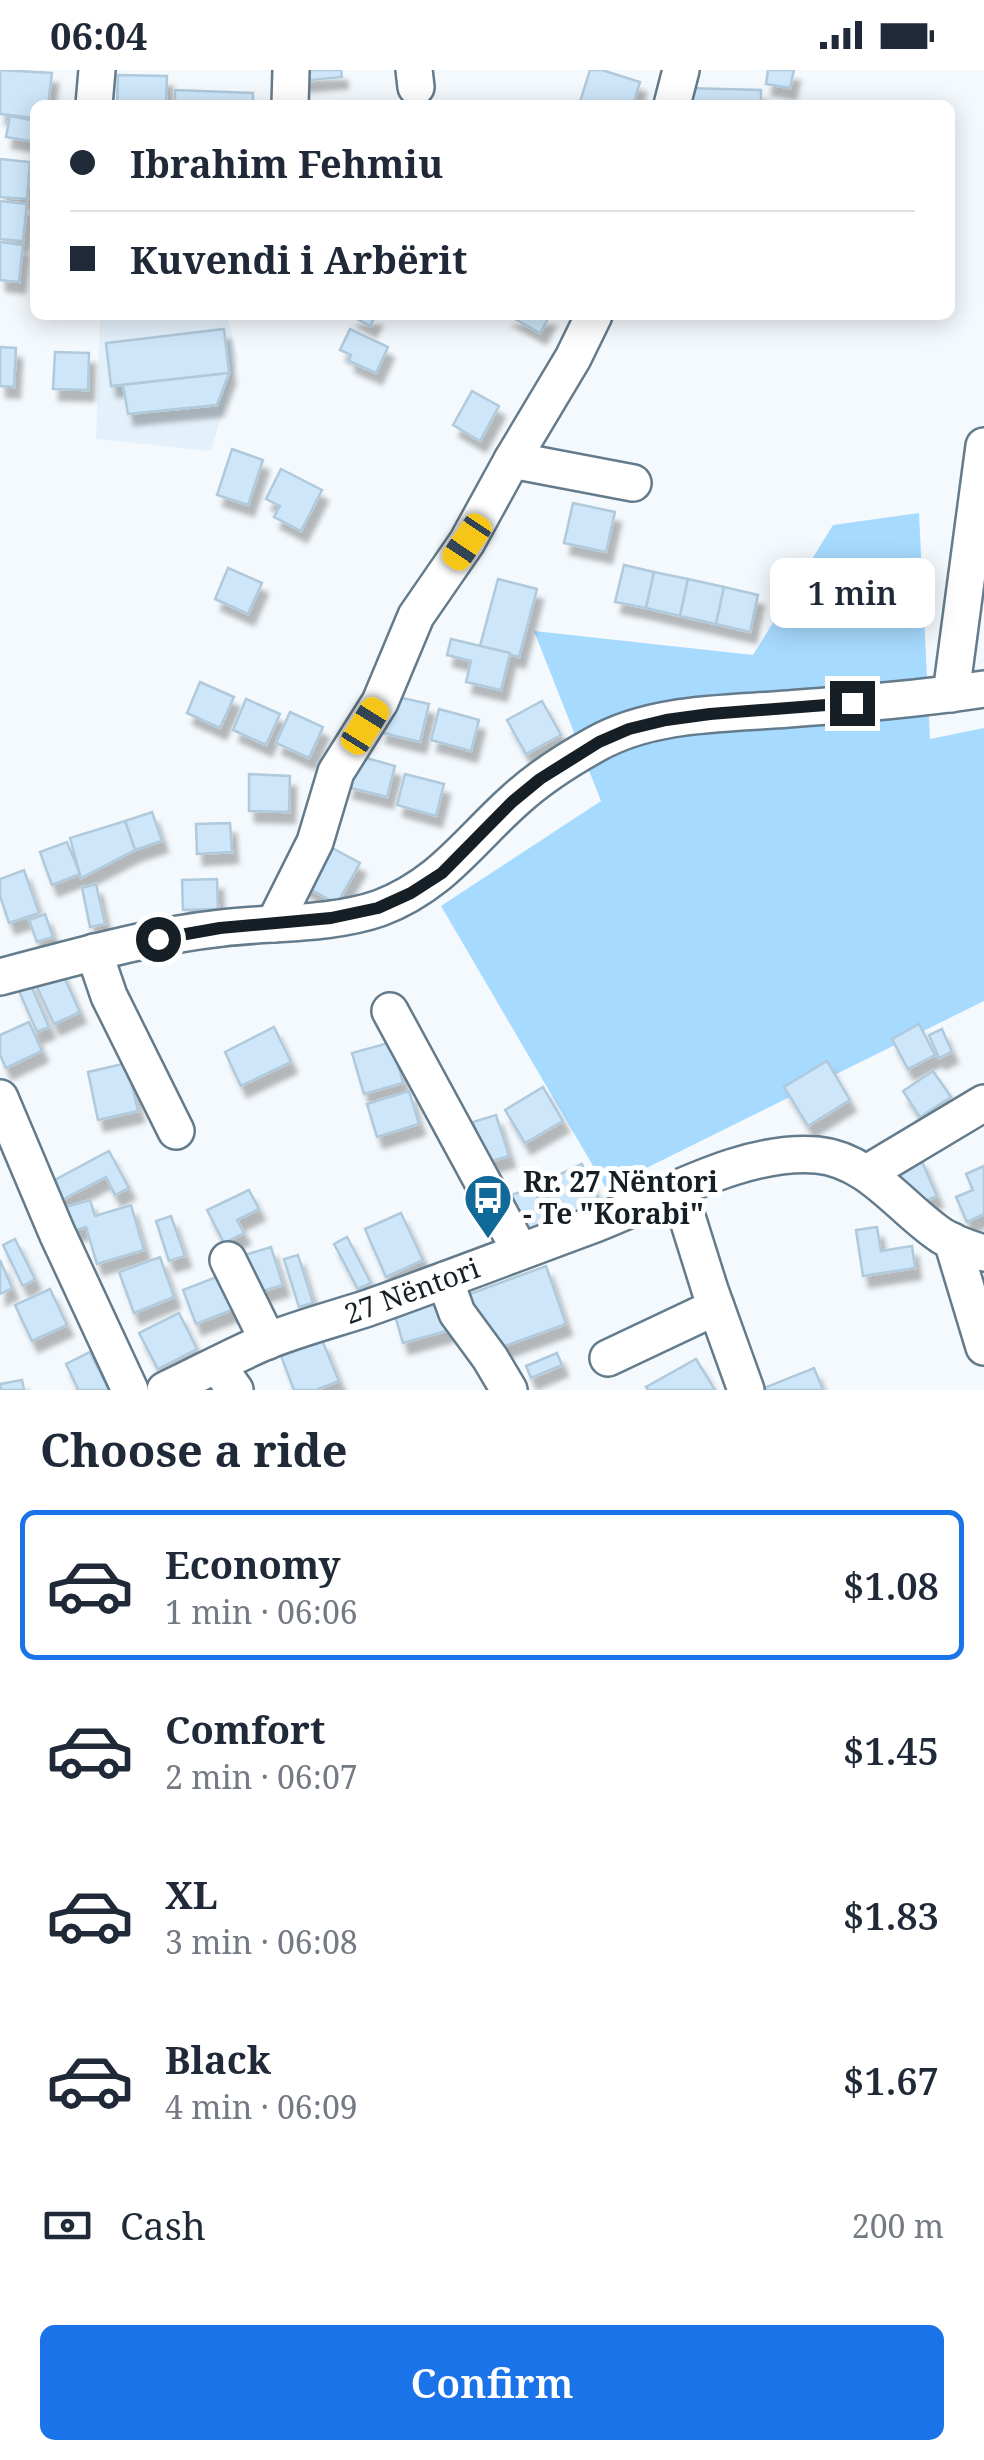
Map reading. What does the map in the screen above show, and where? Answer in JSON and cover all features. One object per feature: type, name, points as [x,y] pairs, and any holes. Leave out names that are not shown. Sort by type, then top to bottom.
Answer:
[{"type":"street","points":[[94,100],[97,70]]},
{"type":"street","points":[[290,100],[291,70]]},
{"type":"street","points":[[673,100],[681,70]]},
{"type":"street","points":[[274,924],[315,842],[336,772],[380,702],[416,616],[467,542],[592,320]]},
{"type":"street","points":[[0,977],[94,952],[220,928],[331,918],[378,908],[442,873],[540,779],[599,742],[629,729],[710,714],[968,692],[984,446]]},
{"type":"street","points":[[512,460],[632,483]]},
{"type":"street","points":[[94,952],[110,996],[176,1132]]},
{"type":"street","points":[[390,1011],[520,1251]]},
{"type":"street","points":[[0,1098],[130,1390]]},
{"type":"street","points":[[867,1174],[984,1104]]},
{"type":"street","name":"27 Nëntori","points":[[164,1390],[226,1378],[268,1341],[599,1222],[716,1172],[755,1162],[797,1155],[835,1158],[867,1174],[941,1235],[968,1247]]},
{"type":"street","points":[[678,1188],[746,1390]]},
{"type":"street","points":[[968,1247],[984,1346]]},
{"type":"street","points":[[228,1260],[268,1341]]},
{"type":"street","points":[[445,1280],[457,1313],[509,1390]]},
{"type":"street","points":[[608,1358],[716,1307]]},
{"type":"shaded area","points":[[100,320],[228,320],[238,358],[211,451],[96,439]]},
{"type":"shaded area","points":[[919,513],[930,739],[984,728],[984,1001],[606,1188],[441,906],[601,801],[534,631],[753,655],[833,525]]},
{"type":"building","points":[[0,70],[52,73],[49,100],[30,100],[30,117],[0,114]]},
{"type":"building","points":[[301,70],[341,70],[342,77],[302,81]]},
{"type":"building","points":[[590,70],[640,82],[635,100],[581,100]]},
{"type":"building","points":[[768,70],[794,70],[790,88],[766,84]]},
{"type":"building","points":[[118,75],[167,76],[166,100],[117,100]]},
{"type":"building","points":[[685,88],[761,90],[761,100],[684,100]]},
{"type":"building","points":[[175,90],[253,93],[253,100],[175,100]]},
{"type":"building","points":[[10,116],[30,120],[30,141],[6,137]]},
{"type":"building","points":[[0,159],[30,162],[27,199],[0,197]]},
{"type":"building","points":[[0,201],[27,204],[23,241],[0,239]]},
{"type":"building","points":[[0,242],[23,245],[19,282],[0,280]]},
{"type":"building","points":[[517,320],[547,320],[540,333]]},
{"type":"building","points":[[224,329],[229,373],[111,386],[106,343]]},
{"type":"building","points":[[350,329],[388,347],[376,373],[349,361],[351,355],[340,350]]},
{"type":"building","points":[[0,347],[16,348],[14,387],[0,386]]},
{"type":"building","points":[[55,352],[89,353],[88,390],[53,389]]},
{"type":"building","points":[[229,373],[217,405],[128,414],[123,385]]},
{"type":"building","points":[[472,391],[499,406],[480,441],[453,425]]},
{"type":"building","points":[[232,449],[263,460],[248,505],[217,495]]},
{"type":"building","points":[[281,469],[322,490],[301,531],[274,517],[280,506],[266,499]]},
{"type":"building","points":[[573,503],[615,512],[606,552],[564,543]]},
{"type":"building","points":[[624,565],[654,572],[646,608],[615,602]]},
{"type":"building","points":[[228,568],[262,583],[248,614],[215,599]]},
{"type":"building","points":[[654,572],[688,579],[680,616],[646,608]]},
{"type":"building","points":[[498,579],[537,589],[519,657],[480,646]]},
{"type":"building","points":[[688,579],[724,587],[716,624],[680,616]]},
{"type":"building","points":[[724,587],[758,595],[750,632],[716,624]]},
{"type":"building","points":[[451,639],[510,653],[501,690],[466,682],[471,661],[447,655]]},
{"type":"building","points":[[200,682],[234,697],[220,728],[187,713]]},
{"type":"building","points":[[389,695],[429,704],[420,742],[380,732]]},
{"type":"building","points":[[246,699],[280,714],[266,745],[233,730]]},
{"type":"building","points":[[542,701],[561,735],[526,754],[507,720]]},
{"type":"building","points":[[439,709],[479,720],[471,751],[431,740]]},
{"type":"building","points":[[290,712],[323,727],[309,758],[276,743]]},
{"type":"building","points":[[356,755],[395,766],[387,797],[347,787]]},
{"type":"building","points":[[249,774],[290,776],[289,812],[249,811]]},
{"type":"building","points":[[405,774],[444,784],[436,816],[397,805]]},
{"type":"building","points":[[152,812],[162,841],[135,850],[125,821]]},
{"type":"building","points":[[125,821],[135,850],[81,878],[70,838]]},
{"type":"building","points":[[230,823],[232,852],[197,854],[196,824]]},
{"type":"building","points":[[67,842],[80,874],[52,885],[40,852]]},
{"type":"building","points":[[323,843],[360,863],[337,904],[301,884]]},
{"type":"building","points":[[24,870],[39,913],[9,923],[0,896],[0,879]]},
{"type":"building","points":[[217,879],[218,909],[183,910],[182,880]]},
{"type":"building","points":[[96,884],[105,924],[90,927],[82,888]]},
{"type":"building","points":[[45,914],[53,937],[37,942],[29,920]]},
{"type":"building","points":[[59,966],[80,1012],[54,1024],[33,978]]},
{"type":"building","points":[[28,979],[49,1027],[37,1032],[16,984]]},
{"type":"building","points":[[29,1022],[42,1051],[6,1068],[0,1055],[0,1035]]},
{"type":"building","points":[[919,1024],[935,1055],[908,1069],[892,1039]]},
{"type":"building","points":[[274,1027],[291,1062],[241,1086],[225,1052]]},
{"type":"building","points":[[942,1029],[952,1052],[939,1058],[929,1035]]},
{"type":"building","points":[[392,1042],[403,1083],[364,1094],[352,1053]]},
{"type":"building","points":[[827,1061],[850,1100],[808,1126],[784,1087]]},
{"type":"building","points":[[127,1063],[138,1111],[98,1120],[88,1072]]},
{"type":"building","points":[[933,1071],[951,1097],[920,1117],[903,1091]]},
{"type":"building","points":[[543,1087],[563,1121],[525,1143],[505,1110]]},
{"type":"building","points":[[409,1091],[419,1124],[377,1137],[367,1104]]},
{"type":"building","points":[[496,1115],[509,1156],[486,1163],[473,1122]]},
{"type":"building","points":[[109,1151],[129,1188],[115,1195],[106,1177],[58,1202],[49,1183]]},
{"type":"building","points":[[920,1157],[937,1196],[910,1208],[894,1168]]},
{"type":"building","points":[[582,1164],[603,1208],[561,1228],[541,1183]]},
{"type":"building","points":[[984,1166],[984,1214],[967,1222],[956,1197],[973,1190],[966,1174]]},
{"type":"building","points":[[535,1188],[546,1225],[514,1234],[503,1197]]},
{"type":"building","points":[[249,1190],[259,1209],[237,1220],[244,1233],[224,1243],[207,1210]]},
{"type":"building","points":[[90,1200],[95,1216],[131,1205],[144,1250],[97,1264],[86,1227],[66,1233],[59,1209]]},
{"type":"building","points":[[401,1213],[423,1260],[386,1277],[365,1229]]},
{"type":"building","points":[[171,1216],[185,1256],[169,1261],[156,1221]]},
{"type":"building","points":[[877,1227],[881,1251],[912,1246],[915,1268],[863,1276],[856,1230]]},
{"type":"building","points":[[347,1237],[371,1283],[358,1289],[334,1244]]},
{"type":"building","points":[[15,1239],[35,1279],[23,1286],[3,1245]]},
{"type":"building","points":[[271,1247],[283,1285],[247,1296],[235,1258]]},
{"type":"building","points":[[298,1255],[313,1303],[299,1307],[284,1259]]},
{"type":"building","points":[[160,1257],[174,1297],[134,1313],[119,1272]]},
{"type":"building","points":[[0,1260],[12,1288],[0,1294]]},
{"type":"building","points":[[546,1266],[566,1324],[488,1352],[467,1295]]},
{"type":"building","points":[[224,1274],[237,1308],[196,1324],[183,1290]]},
{"type":"building","points":[[50,1289],[67,1325],[32,1341],[15,1305]]},
{"type":"building","points":[[439,1291],[450,1330],[403,1343],[392,1305]]},
{"type":"building","points":[[179,1313],[197,1349],[158,1369],[139,1333]]},
{"type":"building","points":[[322,1340],[339,1381],[316,1390],[294,1390],[281,1356]]},
{"type":"building","points":[[90,1352],[109,1390],[76,1390],[66,1364]]},
{"type":"building","points":[[557,1353],[562,1365],[531,1378],[526,1366]]},
{"type":"building","points":[[696,1359],[715,1390],[646,1387]]},
{"type":"building","points":[[814,1368],[823,1390],[764,1390],[764,1388]]},
{"type":"building","points":[[22,1380],[24,1390],[1,1390],[0,1384]]},
{"type":"place","name":"Rr. 27 Nëntori - Te \"Korabi\"","points":[[488,1240]]},
{"type":"route","points":[[158,939],[220,928],[331,918],[378,908],[442,873],[540,779],[599,742],[629,729],[710,714],[852,703]]}]
